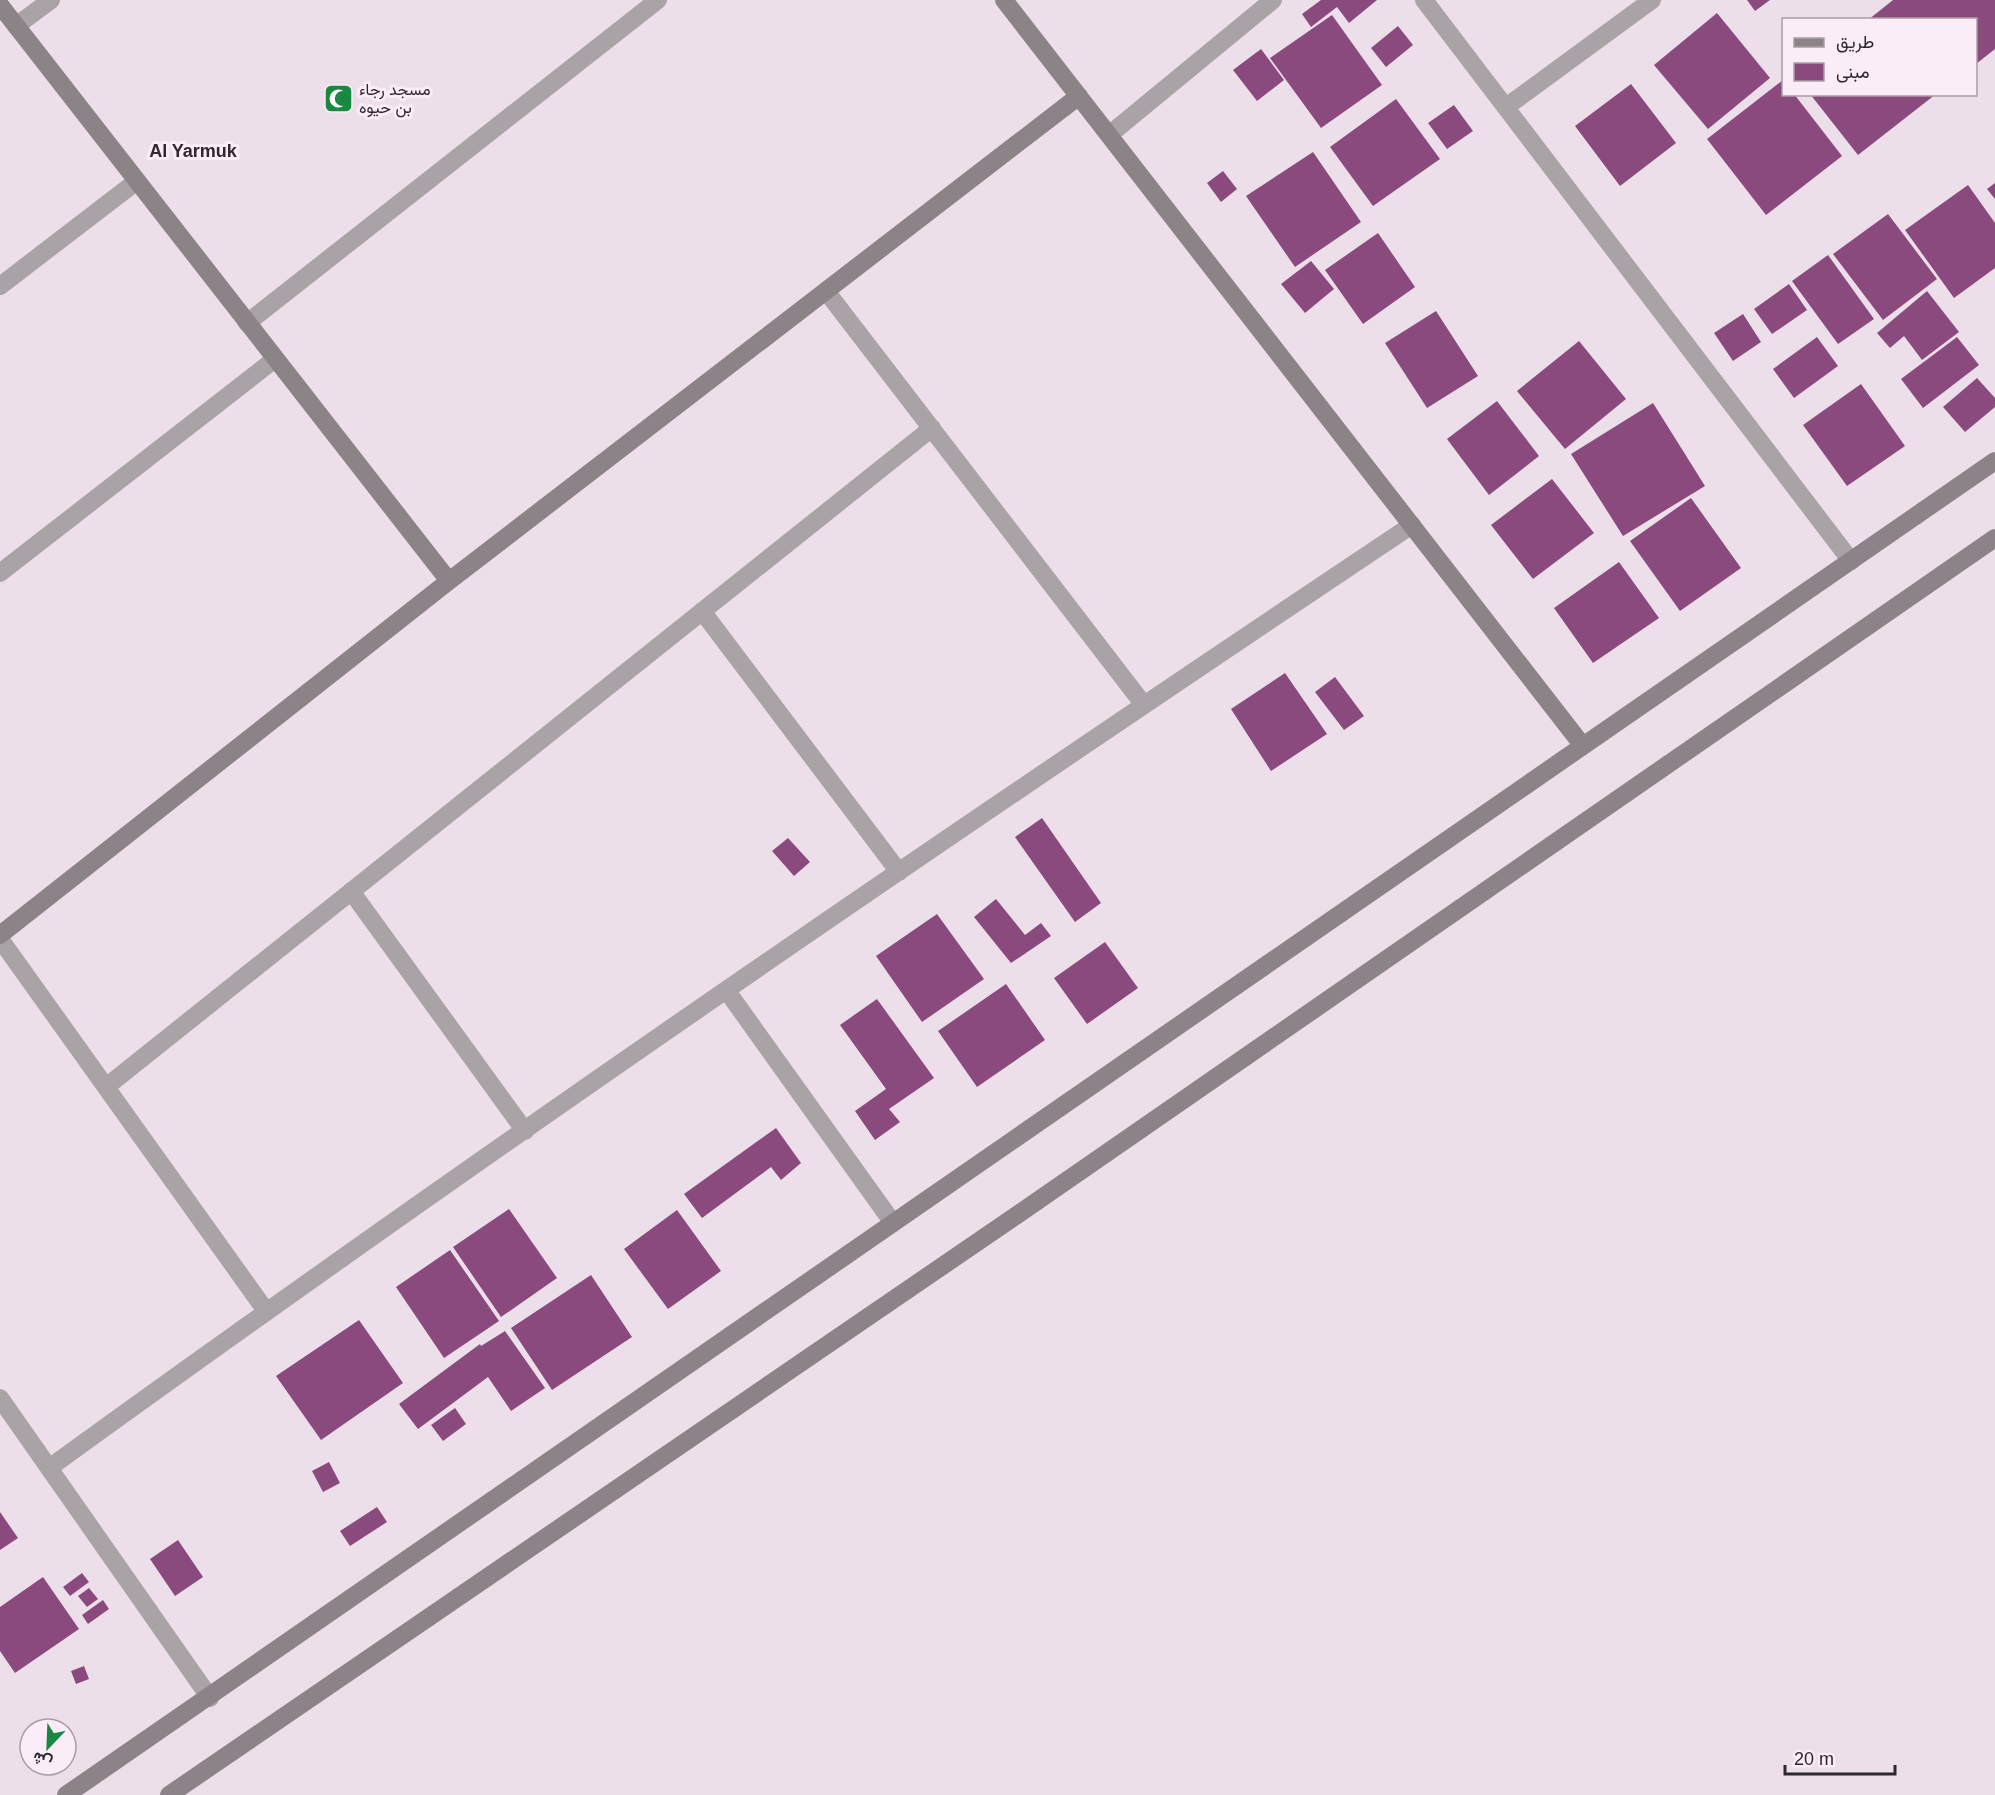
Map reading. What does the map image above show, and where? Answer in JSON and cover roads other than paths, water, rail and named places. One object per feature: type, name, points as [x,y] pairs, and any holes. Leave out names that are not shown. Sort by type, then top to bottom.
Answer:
[{"type":"street","points":[[16,26],[51,0]]},
{"type":"street","points":[[247,323],[658,0]]},
{"type":"street","points":[[1004,0],[1583,746]]},
{"type":"street","points":[[1109,135],[1273,0]]},
{"type":"street","points":[[1424,0],[1851,561]]},
{"type":"street","points":[[1506,107],[1652,0]]},
{"type":"street","points":[[0,5],[449,581]]},
{"type":"street","points":[[266,1311],[0,937],[449,581],[1079,96]]},
{"type":"street","points":[[0,286],[137,181]]},
{"type":"street","points":[[826,291],[1144,705]]},
{"type":"street","points":[[0,573],[275,358]]},
{"type":"street","points":[[106,1087],[932,428]]},
{"type":"street","points":[[66,1795],[210,1698],[1995,461]]},
{"type":"street","points":[[49,1468],[266,1311],[899,872],[1412,525]]},
{"type":"street","points":[[169,1795],[1017,1215],[1995,538]]},
{"type":"street","points":[[702,611],[899,872]]},
{"type":"street","points":[[351,891],[525,1131]]},
{"type":"street","points":[[728,991],[893,1223]]},
{"type":"street","points":[[0,1398],[210,1698]]},
{"type":"place","name":"مسجد رجاء بن حيوه","points":[[338,98]]},
{"type":"district","name":"Al Yarmuk","points":[[193,151]]}]
